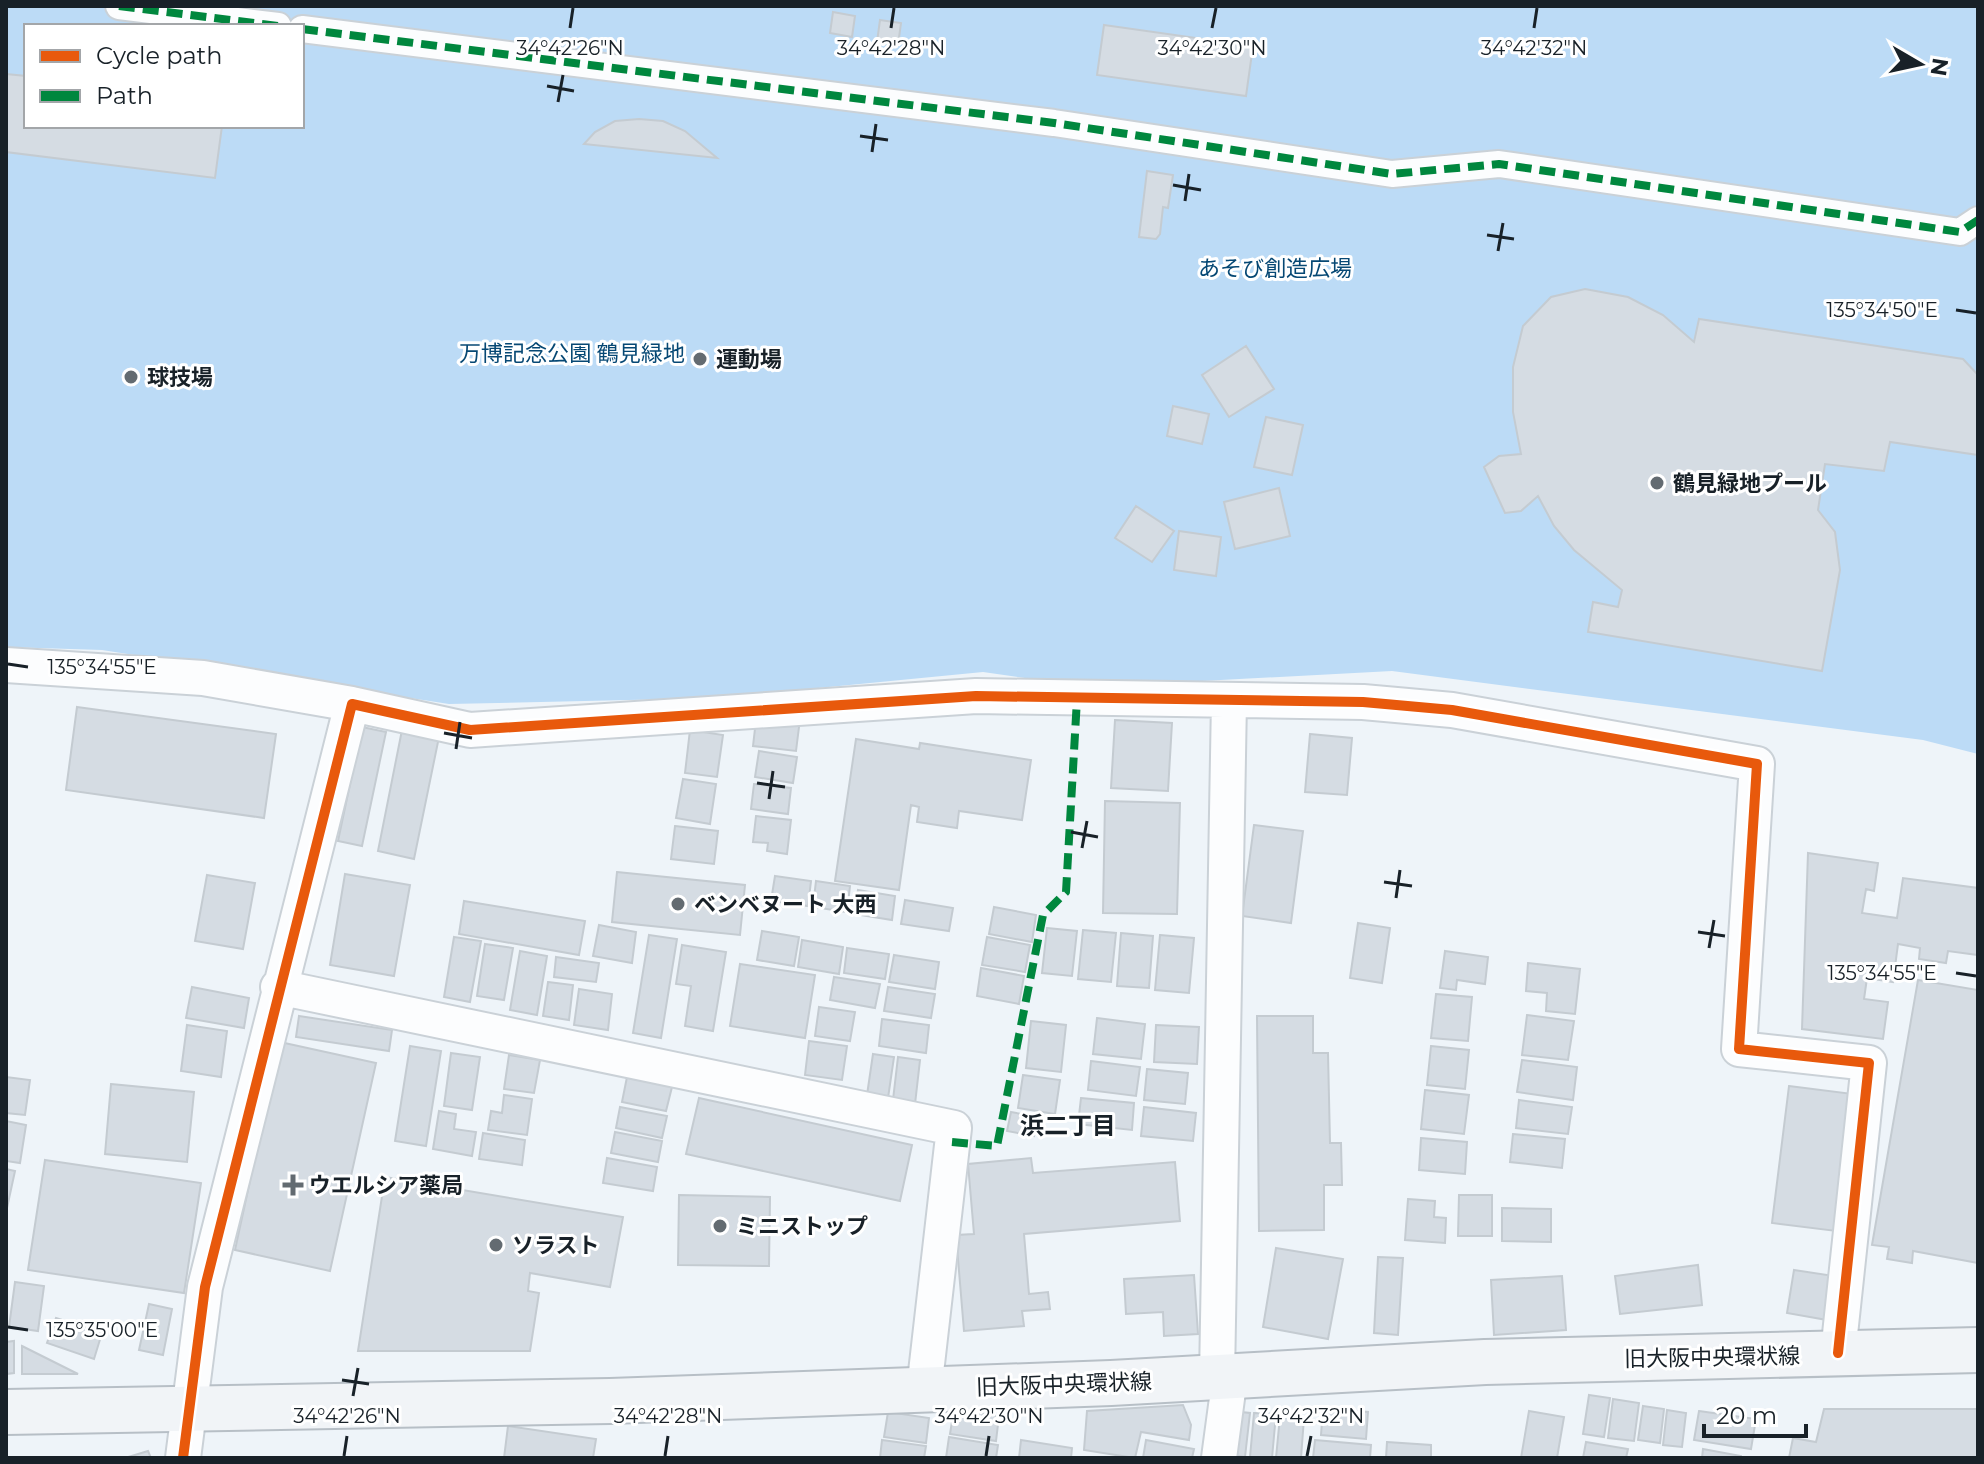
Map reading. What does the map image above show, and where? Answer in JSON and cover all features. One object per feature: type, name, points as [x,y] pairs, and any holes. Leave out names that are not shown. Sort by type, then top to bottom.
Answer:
[{"type":"main road","name":"旧大阪中央環状線","points":[[6,1412],[610,1401],[924,1390],[1485,1362],[1978,1350]]},
{"type":"street","points":[[119,6],[262,24]]},
{"type":"street","points":[[304,29],[1069,125],[1392,174],[1499,164],[1960,232],[1978,220]]},
{"type":"street","points":[[6,665],[203,678],[352,704],[470,730],[976,696],[1363,702],[1452,710],[1757,764],[1739,1049],[1869,1063],[1838,1353]]},
{"type":"street","points":[[1219,1458],[1223,1376],[1229,700]]},
{"type":"street","points":[[183,1458],[205,1287],[278,987],[352,704]]},
{"type":"street","points":[[278,987],[954,1128],[924,1390]]},
{"type":"green space","name":"万博記念公園 鶴見緑地","points":[[6,6],[1978,6],[1978,754],[1923,740],[1392,671],[1090,687],[983,672],[716,698],[449,704],[102,650],[6,647]]},
{"type":"building","points":[[833,12],[855,16],[852,37],[830,33]]},
{"type":"building","points":[[880,20],[901,23],[898,45],[877,42]]},
{"type":"building","points":[[1104,25],[1253,46],[1246,96],[1097,75]]},
{"type":"building","points":[[6,74],[24,76],[24,128],[222,128],[215,178],[6,152]]},
{"type":"building","points":[[615,121],[663,121],[685,131],[717,158],[584,144],[595,132]]},
{"type":"building","points":[[1147,171],[1173,175],[1168,208],[1163,207],[1160,234],[1156,239],[1139,237]]},
{"type":"building","name":"鶴見緑地プール","points":[[1585,289],[1628,297],[1663,315],[1694,342],[1699,319],[1963,359],[1978,375],[1978,455],[1890,442],[1884,471],[1825,464],[1818,510],[1835,532],[1840,570],[1822,671],[1588,632],[1593,602],[1618,607],[1622,590],[1574,550],[1554,526],[1538,496],[1521,511],[1505,513],[1484,467],[1499,456],[1521,454],[1513,412],[1513,367],[1523,326],[1551,297]]},
{"type":"building","points":[[1246,346],[1274,389],[1229,417],[1202,375]]},
{"type":"building","points":[[1173,406],[1209,414],[1202,444],[1167,436]]},
{"type":"building","points":[[1266,417],[1303,425],[1292,475],[1254,467]]},
{"type":"building","points":[[1279,488],[1290,536],[1235,549],[1224,502]]},
{"type":"building","points":[[1136,506],[1174,531],[1152,562],[1115,538]]},
{"type":"building","points":[[1179,531],[1221,537],[1216,576],[1174,570]]},
{"type":"building","points":[[77,707],[276,734],[264,818],[66,790]]},
{"type":"building","points":[[800,719],[796,751],[753,746],[756,720]]},
{"type":"building","points":[[1115,720],[1172,723],[1168,791],[1111,788]]},
{"type":"building","points":[[362,727],[386,732],[362,846],[338,841]]},
{"type":"building","points":[[402,730],[439,737],[414,859],[378,851]]},
{"type":"building","points":[[690,730],[723,735],[717,777],[685,773]]},
{"type":"building","points":[[1310,734],[1352,738],[1347,795],[1305,792]]},
{"type":"building","points":[[856,739],[919,749],[920,743],[1031,760],[1022,820],[959,811],[957,828],[917,822],[919,807],[911,805],[899,890],[835,881]]},
{"type":"building","points":[[759,751],[797,757],[793,783],[755,777]]},
{"type":"building","points":[[683,779],[716,784],[710,824],[676,818]]},
{"type":"building","points":[[754,784],[791,788],[788,814],[751,809]]},
{"type":"building","points":[[1105,801],[1180,803],[1177,914],[1103,913]]},
{"type":"building","points":[[756,816],[791,820],[787,854],[767,851],[768,843],[753,842]]},
{"type":"building","points":[[1254,825],[1303,831],[1291,923],[1242,916]]},
{"type":"building","points":[[675,826],[718,831],[714,864],[671,859]]},
{"type":"building","points":[[1808,853],[1878,863],[1874,891],[1866,889],[1862,913],[1897,918],[1903,878],[1978,888],[1978,955],[1948,951],[1946,963],[1919,959],[1920,948],[1898,944],[1893,982],[1867,978],[1864,999],[1888,1002],[1883,1039],[1802,1029]]},
{"type":"building","name":"ベンベヌート 大西","points":[[617,872],[745,885],[740,935],[612,922]]},
{"type":"building","points":[[345,874],[410,885],[394,976],[330,965]]},
{"type":"building","points":[[207,875],[255,883],[243,949],[195,941]]},
{"type":"building","points":[[775,876],[811,881],[808,906],[771,901]]},
{"type":"building","points":[[816,881],[850,886],[847,912],[813,907]]},
{"type":"building","points":[[858,890],[895,896],[892,920],[854,914]]},
{"type":"building","points":[[905,900],[953,908],[949,931],[901,924]]},
{"type":"building","points":[[464,901],[585,921],[579,955],[459,934]]},
{"type":"building","points":[[994,907],[1036,915],[1032,942],[989,934]]},
{"type":"building","points":[[1358,923],[1390,928],[1382,983],[1350,978]]},
{"type":"building","points":[[599,925],[636,932],[632,963],[593,956]]},
{"type":"building","points":[[1047,928],[1077,931],[1072,976],[1042,973]]},
{"type":"building","points":[[1083,930],[1116,933],[1111,982],[1078,979]]},
{"type":"building","points":[[762,931],[799,937],[794,966],[757,960]]},
{"type":"building","points":[[1121,933],[1153,936],[1149,988],[1117,986]]},
{"type":"building","points":[[649,935],[677,939],[661,1038],[633,1033]]},
{"type":"building","points":[[1160,935],[1194,938],[1189,993],[1155,990]]},
{"type":"building","points":[[454,937],[481,941],[470,1002],[444,997]]},
{"type":"building","points":[[987,937],[1030,945],[1025,972],[982,965]]},
{"type":"building","points":[[802,940],[843,947],[839,974],[798,967]]},
{"type":"building","points":[[485,944],[513,948],[504,1000],[477,996]]},
{"type":"building","points":[[682,945],[726,952],[713,1031],[685,1026],[691,986],[676,984]]},
{"type":"building","points":[[847,948],[889,954],[885,979],[844,973]]},
{"type":"building","points":[[520,951],[547,956],[537,1015],[510,1010]]},
{"type":"building","points":[[1445,951],[1488,957],[1485,984],[1457,980],[1456,990],[1440,988]]},
{"type":"building","points":[[894,955],[939,962],[935,989],[889,982]]},
{"type":"building","points":[[556,957],[599,963],[596,982],[554,977]]},
{"type":"building","points":[[1528,963],[1580,969],[1575,1014],[1546,1011],[1547,993],[1526,991]]},
{"type":"building","points":[[740,964],[815,975],[805,1038],[730,1026]]},
{"type":"building","points":[[981,968],[1024,976],[1019,1004],[977,996]]},
{"type":"building","points":[[834,977],[880,984],[875,1008],[830,1000]]},
{"type":"building","points":[[1918,980],[1978,990],[1978,1263],[1913,1251],[1912,1263],[1887,1259],[1889,1247],[1872,1245]]},
{"type":"building","points":[[548,982],[573,985],[569,1020],[543,1016]]},
{"type":"building","points":[[192,987],[249,998],[244,1028],[186,1018]]},
{"type":"building","points":[[888,987],[935,994],[931,1018],[884,1011]]},
{"type":"building","points":[[579,989],[612,994],[608,1030],[574,1025]]},
{"type":"building","points":[[1436,994],[1472,997],[1468,1041],[1431,1038]]},
{"type":"building","points":[[819,1007],[855,1012],[850,1041],[815,1036]]},
{"type":"building","points":[[1527,1015],[1574,1021],[1568,1060],[1522,1055]]},
{"type":"building","points":[[299,1016],[392,1030],[389,1051],[296,1037]]},
{"type":"building","points":[[1257,1016],[1313,1016],[1313,1053],[1328,1053],[1330,1143],[1341,1143],[1342,1185],[1324,1185],[1324,1230],[1259,1231]]},
{"type":"building","points":[[1097,1018],[1145,1024],[1141,1059],[1093,1054]]},
{"type":"building","points":[[882,1019],[929,1025],[926,1053],[879,1046]]},
{"type":"building","points":[[1031,1021],[1066,1025],[1061,1072],[1026,1068]]},
{"type":"building","points":[[187,1025],[227,1031],[221,1077],[181,1071]]},
{"type":"building","points":[[1156,1025],[1199,1027],[1197,1064],[1154,1062]]},
{"type":"building","points":[[809,1041],[847,1046],[842,1080],[805,1075]]},
{"type":"building","points":[[280,1042],[376,1063],[330,1271],[235,1250]]},
{"type":"building","points":[[410,1046],[441,1051],[426,1146],[395,1141]]},
{"type":"building","points":[[1431,1046],[1469,1050],[1465,1089],[1427,1085]]},
{"type":"building","points":[[451,1053],[480,1057],[472,1110],[444,1106]]},
{"type":"building","points":[[873,1054],[894,1057],[888,1098],[867,1095]]},
{"type":"building","points":[[509,1055],[540,1060],[534,1093],[504,1089]]},
{"type":"building","points":[[898,1057],[920,1060],[915,1104],[893,1100]]},
{"type":"building","points":[[1522,1060],[1577,1067],[1573,1100],[1517,1092]]},
{"type":"building","points":[[1091,1061],[1140,1067],[1136,1096],[1088,1090]]},
{"type":"building","points":[[1147,1069],[1188,1073],[1185,1104],[1144,1100]]},
{"type":"building","points":[[1023,1075],[1060,1080],[1055,1114],[1018,1108]]},
{"type":"building","points":[[6,1077],[30,1080],[25,1115],[6,1113]]},
{"type":"building","points":[[627,1077],[672,1087],[666,1111],[622,1102]]},
{"type":"building","points":[[111,1084],[194,1092],[187,1162],[105,1154]]},
{"type":"building","points":[[1789,1086],[1853,1094],[1836,1231],[1772,1223]]},
{"type":"building","points":[[1425,1090],[1469,1095],[1464,1134],[1421,1129]]},
{"type":"building","points":[[504,1095],[532,1099],[527,1135],[488,1130],[491,1111],[502,1113]]},
{"type":"building","points":[[699,1098],[912,1145],[900,1201],[686,1154]]},
{"type":"building","points":[[1081,1098],[1134,1103],[1132,1130],[1078,1124]]},
{"type":"building","points":[[1519,1100],[1572,1107],[1568,1134],[1516,1128]]},
{"type":"building","points":[[620,1107],[667,1116],[662,1138],[616,1128]]},
{"type":"building","points":[[1144,1107],[1196,1113],[1193,1141],[1141,1136]]},
{"type":"building","points":[[439,1111],[456,1114],[454,1129],[476,1132],[472,1156],[433,1149]]},
{"type":"building","points":[[1011,1112],[1038,1117],[1034,1136],[1007,1131]]},
{"type":"building","points":[[6,1121],[26,1125],[20,1163],[6,1161]]},
{"type":"building","points":[[615,1132],[662,1141],[658,1162],[611,1153]]},
{"type":"building","points":[[483,1133],[525,1140],[522,1165],[479,1159]]},
{"type":"building","points":[[1513,1134],[1565,1139],[1562,1168],[1510,1162]]},
{"type":"building","points":[[1421,1138],[1467,1142],[1465,1174],[1419,1170]]},
{"type":"building","points":[[607,1158],[657,1167],[653,1191],[603,1183]]},
{"type":"building","points":[[1031,1158],[1033,1173],[1175,1162],[1180,1221],[1024,1234],[1029,1294],[1048,1292],[1050,1309],[1022,1311],[1024,1326],[964,1331],[956,1235],[974,1234],[968,1164]]},
{"type":"building","points":[[45,1160],[201,1183],[184,1293],[28,1270]]},
{"type":"building","points":[[6,1169],[15,1171],[7,1208],[6,1207]]},
{"type":"building","name":"ソラスト","points":[[385,1177],[623,1217],[610,1287],[530,1273],[528,1291],[539,1293],[530,1351],[358,1351]]},
{"type":"building","points":[[679,1195],[770,1197],[769,1266],[678,1265]]},
{"type":"building","points":[[1459,1195],[1492,1195],[1492,1236],[1458,1236]]},
{"type":"building","points":[[1408,1199],[1435,1201],[1434,1217],[1446,1218],[1445,1243],[1405,1240]]},
{"type":"building","points":[[1502,1208],[1551,1209],[1551,1242],[1502,1241]]},
{"type":"building","points":[[1276,1248],[1343,1259],[1328,1339],[1263,1327]]},
{"type":"building","points":[[1378,1257],[1403,1258],[1398,1335],[1374,1333]]},
{"type":"building","points":[[1698,1265],[1702,1305],[1620,1314],[1615,1276]]},
{"type":"building","points":[[1794,1270],[1834,1276],[1827,1320],[1787,1313]]},
{"type":"building","points":[[1194,1275],[1198,1334],[1164,1336],[1163,1312],[1126,1314],[1124,1279]]},
{"type":"building","points":[[1562,1276],[1566,1330],[1494,1335],[1491,1280]]},
{"type":"building","points":[[15,1282],[44,1286],[38,1331],[9,1327]]},
{"type":"building","points":[[149,1304],[172,1309],[163,1355],[139,1350]]},
{"type":"building","points":[[56,1318],[102,1333],[94,1359],[47,1343]]},
{"type":"building","points":[[14,1341],[14,1373],[6,1374],[6,1342]]},
{"type":"building","points":[[22,1346],[78,1374],[22,1374]]},
{"type":"building","points":[[1589,1395],[1610,1398],[1604,1437],[1583,1434]]},
{"type":"building","points":[[1613,1399],[1639,1403],[1634,1441],[1608,1438]]},
{"type":"building","points":[[1183,1405],[1191,1425],[1189,1440],[1141,1432],[1135,1458],[1084,1450],[1087,1411]]},
{"type":"building","points":[[1643,1406],[1664,1409],[1660,1443],[1638,1440]]},
{"type":"building","points":[[1323,1408],[1368,1412],[1366,1439],[1321,1435]]},
{"type":"building","points":[[954,1409],[999,1416],[996,1441],[950,1434]]},
{"type":"building","points":[[1824,1409],[1978,1409],[1978,1458],[1789,1458],[1793,1438],[1816,1442]]},
{"type":"building","points":[[1667,1410],[1686,1413],[1682,1447],[1663,1445]]},
{"type":"building","points":[[1232,1411],[1250,1413],[1245,1457],[1227,1455]]},
{"type":"building","points":[[1529,1411],[1564,1417],[1557,1458],[1521,1458]]},
{"type":"building","points":[[1699,1411],[1756,1419],[1751,1449],[1694,1440]]},
{"type":"building","points":[[888,1412],[929,1418],[926,1443],[884,1437]]},
{"type":"building","points":[[1254,1413],[1276,1414],[1272,1458],[1250,1457]]},
{"type":"building","points":[[1280,1416],[1304,1418],[1301,1458],[1276,1458]]},
{"type":"building","points":[[508,1426],[596,1439],[593,1458],[504,1458]]},
{"type":"building","points":[[949,1437],[998,1445],[996,1458],[946,1458]]},
{"type":"building","points":[[882,1440],[926,1446],[924,1458],[880,1458]]},
{"type":"building","points":[[1021,1440],[1072,1448],[1071,1458],[1019,1458]]},
{"type":"building","points":[[1146,1440],[1194,1449],[1192,1458],[1143,1458]]},
{"type":"building","points":[[1315,1440],[1371,1445],[1370,1458],[1313,1458]]},
{"type":"building","points":[[1387,1442],[1431,1445],[1431,1458],[1386,1458]]},
{"type":"building","points":[[1586,1442],[1628,1449],[1626,1458],[1583,1458]]},
{"type":"building","points":[[1703,1449],[1741,1456],[1741,1458],[1702,1458]]},
{"type":"building","points":[[148,1451],[151,1458],[125,1458]]},
{"type":"marked path","points":[[119,6],[262,24]]},
{"type":"marked path","points":[[304,29],[1054,123],[1392,174],[1499,164],[1960,232],[1978,220]]},
{"type":"marked path","points":[[952,1142],[997,1146],[1043,915],[1066,892],[1077,699]]},
{"type":"cycle path","points":[[183,1458],[205,1287],[352,704],[470,730],[976,696],[1363,702],[1452,710],[1757,764],[1739,1049],[1869,1063],[1838,1353]]},
{"type":"place","name":"運動場","points":[[700,359]]},
{"type":"place","name":"球技場","points":[[131,377]]},
{"type":"place","name":"鶴見緑地プール","points":[[1657,483]]},
{"type":"place","name":"ベンベヌート 大西","points":[[678,904]]},
{"type":"place","name":"ウエルシア薬局","points":[[293,1185]]},
{"type":"place","name":"ミニストップ","points":[[720,1226]]},
{"type":"place","name":"ソラスト","points":[[496,1245]]},
{"type":"district","name":"浜二丁目","points":[[1068,1126]]},
{"type":"park label","name":"あそび創造広場","points":[[1275,268]]}]
